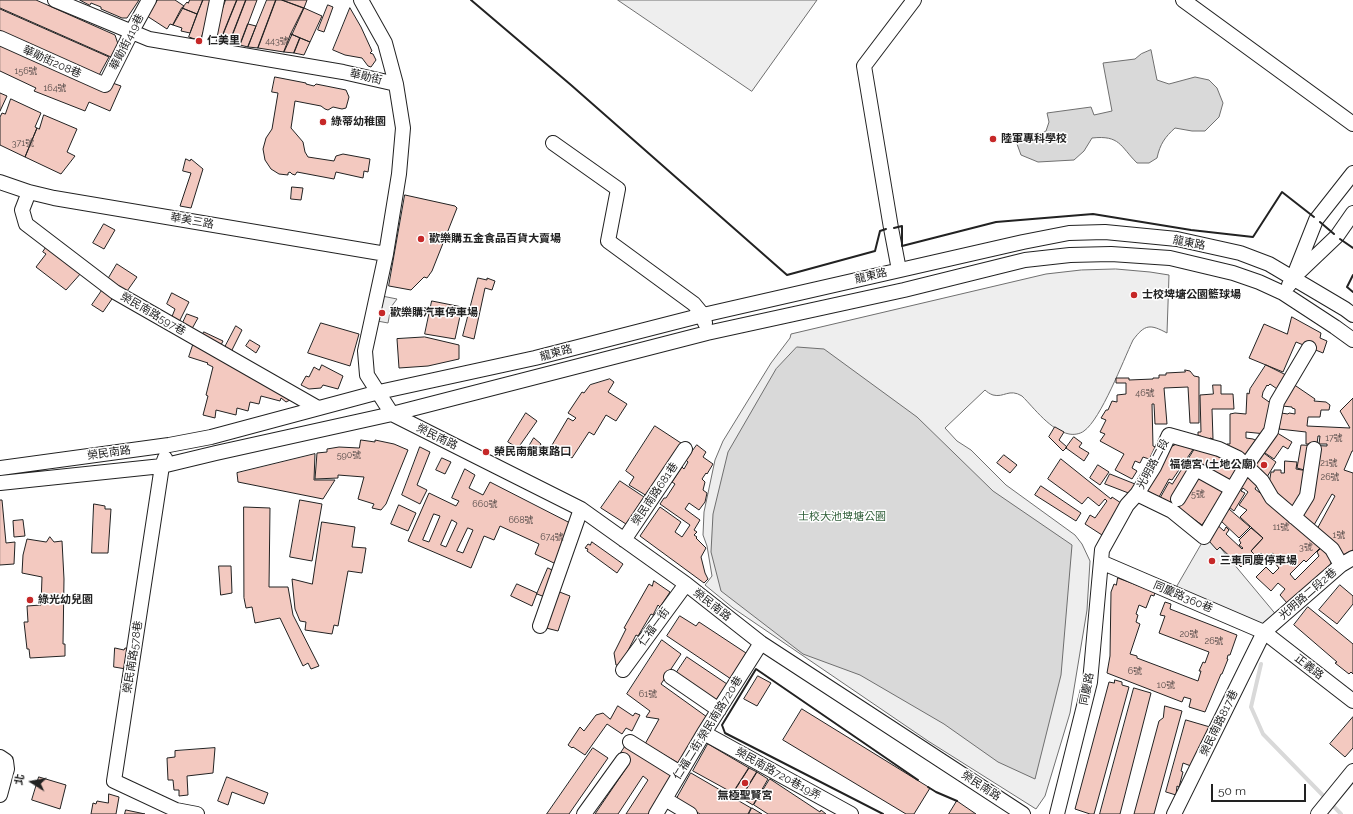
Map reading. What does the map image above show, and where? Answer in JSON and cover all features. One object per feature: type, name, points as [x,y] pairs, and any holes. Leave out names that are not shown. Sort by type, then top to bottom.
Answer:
[{"type":"street","name":"華勛街","points":[[55,0],[148,39],[343,72],[396,84],[402,128],[399,174],[386,254],[365,351],[367,375],[379,392]]},
{"type":"street","name":"華勛街419巷","points":[[105,85],[149,0]]},
{"type":"street","points":[[207,49],[217,0]]},
{"type":"street","points":[[360,0],[385,43],[396,84]]},
{"type":"street","points":[[899,270],[864,66],[914,0]]},
{"type":"street","points":[[1182,0],[1353,124]]},
{"type":"street","name":"華勛街208巷","points":[[0,38],[105,85]]},
{"type":"street","points":[[553,144],[618,189],[608,242],[694,304],[703,315],[707,333]]},
{"type":"street","points":[[1283,293],[1293,278],[1316,220],[1353,173]]},
{"type":"street","name":"華美三路","points":[[0,182],[29,192],[54,198],[386,254]]},
{"type":"street","name":"榮民南路597巷","points":[[29,192],[22,210],[26,224],[115,292],[318,408]]},
{"type":"street","points":[[1293,278],[1337,236],[1353,213]]},
{"type":"street","name":"龍東路","points":[[379,392],[535,358],[703,315],[1023,242],[1069,233],[1105,232],[1178,239],[1240,254],[1269,264],[1349,312]]},
{"type":"street","points":[[1069,233],[1070,255]]},
{"type":"street","name":"龍東路","points":[[392,414],[707,333],[904,290],[1025,260],[1070,255],[1111,254],[1170,258],[1233,273],[1259,282],[1283,293],[1335,326],[1353,340]]},
{"type":"street","points":[[1335,326],[1349,312]]},
{"type":"street","points":[[1138,494],[1172,511],[1204,537],[1246,466],[1271,432],[1277,402],[1309,348]]},
{"type":"street","points":[[379,392],[392,414]]},
{"type":"street","name":"榮民南路","points":[[2,467],[169,445],[211,437],[379,392]]},
{"type":"street","name":"榮民南路","points":[[3,483],[162,466],[392,414],[582,509],[686,584],[761,643],[1023,814]]},
{"type":"street","name":"光明路二段","points":[[1101,562],[1102,550],[1127,505],[1138,494],[1154,467],[1169,435],[1219,449],[1238,458],[1262,480],[1272,498],[1332,549],[1341,565]]},
{"type":"street","name":"榮民南路578巷","points":[[169,445],[162,466],[114,781],[176,810],[197,814]]},
{"type":"street","name":"榮民南路681巷","points":[[624,540],[686,449]]},
{"type":"street","points":[[1294,517],[1307,496],[1314,449]]},
{"type":"street","points":[[2,467],[3,483]]},
{"type":"street","points":[[1178,500],[1196,469],[1232,489]]},
{"type":"street","points":[[540,626],[582,509]]},
{"type":"street","name":"光明路二段2巷","points":[[1264,632],[1341,565],[1353,558]]},
{"type":"street","name":"同慶路360巷","points":[[1101,562],[1264,632]]},
{"type":"street","name":"同慶路","points":[[1057,814],[1090,682],[1101,562]]},
{"type":"street","name":"仁福一街","points":[[622,670],[686,584]]},
{"type":"street","name":"正義路","points":[[1264,632],[1353,701]]},
{"type":"street","name":"榮民南路817巷","points":[[1174,814],[1264,632]]},
{"type":"street","name":"仁福二街;榮民南路720巷","points":[[656,814],[704,733],[761,643]]},
{"type":"street","points":[[671,678],[719,710]]},
{"type":"street","name":"榮民南路720巷19弄","points":[[704,733],[851,814]]},
{"type":"street","points":[[630,742],[680,773]]},
{"type":"street","points":[[0,757],[6,760],[7,769],[0,795]]},
{"type":"street","points":[[584,814],[623,760]]},
{"type":"street","points":[[1318,814],[1353,771]]},
{"type":"street","points":[[665,799],[690,814]]},
{"type":"green space","points":[[618,0],[817,0],[752,91]]},
{"type":"green space","name":"士校大池埤塘公園","points":[[1116,269],[1169,275],[1167,333],[1156,328],[1148,327],[1137,335],[1133,340],[1118,375],[1091,425],[1079,434],[1062,432],[1049,424],[1022,396],[1010,393],[997,396],[985,390],[945,428],[957,441],[971,450],[1006,485],[1075,535],[1082,544],[1090,561],[1087,610],[1070,713],[1045,796],[1036,809],[928,741],[733,608],[705,585],[712,576],[707,546],[703,535],[704,512],[715,460],[723,441],[771,363],[790,338],[791,334],[1046,274],[1081,270]]},
{"type":"shaded area","points":[[1151,50],[1157,80],[1169,84],[1195,77],[1209,80],[1217,88],[1223,103],[1219,117],[1205,131],[1192,131],[1175,128],[1163,141],[1157,158],[1149,163],[1137,163],[1119,143],[1108,138],[1092,138],[1084,151],[1074,160],[1038,162],[1021,155],[1017,144],[1020,134],[1033,135],[1046,131],[1049,122],[1047,113],[1091,107],[1094,115],[1112,111],[1103,63],[1135,59],[1141,54]]},
{"type":"shaded area","name":"歡樂購汽車停車場","points":[[377,295],[397,299],[391,307],[388,323],[372,320]]},
{"type":"shaded area","name":"士校大池埤塘公園","points":[[797,347],[824,349],[917,417],[993,491],[1072,545],[1061,675],[1035,779],[998,762],[944,724],[860,675],[803,654],[721,591],[711,552],[713,514],[728,452],[776,369]]},
{"type":"shaded area","name":"三車同慶停車場","points":[[1208,533],[1278,617],[1264,630],[1175,590]]},
{"type":"building","points":[[0,0],[36,0],[115,35],[118,44],[111,57],[0,8]]},
{"type":"building","points":[[80,0],[139,0],[127,18],[122,18],[101,9],[101,7],[91,3],[90,5]]},
{"type":"building","points":[[158,0],[175,0],[184,6],[173,25],[170,24],[167,29],[147,16]]},
{"type":"building","points":[[190,0],[203,0],[197,14],[182,8]]},
{"type":"building","points":[[203,0],[215,0],[200,41],[189,37]]},
{"type":"building","points":[[226,0],[237,0],[220,42],[211,41]]},
{"type":"building","points":[[237,0],[246,0],[229,44],[220,42]]},
{"type":"building","points":[[246,0],[257,0],[240,45],[229,44]]},
{"type":"building","points":[[267,0],[276,0],[258,48],[248,47]]},
{"type":"building","points":[[276,0],[282,0],[304,8],[284,52],[258,48]]},
{"type":"building","points":[[282,0],[307,0],[304,8]]},
{"type":"building","points":[[328,5],[333,7],[324,32],[318,30]]},
{"type":"building","points":[[182,8],[197,14],[190,33],[181,31],[182,28],[173,25]]},
{"type":"building","points":[[304,8],[322,16],[310,42],[291,34]]},
{"type":"building","points":[[350,8],[372,51],[370,53],[373,54],[376,60],[371,67],[368,66],[362,58],[345,55],[333,50]]},
{"type":"building","points":[[0,9],[109,57],[98,77],[0,33]]},
{"type":"building","points":[[248,24],[256,26],[248,47],[240,45]]},
{"type":"building","points":[[291,34],[300,38],[294,53],[284,52]]},
{"type":"building","points":[[300,38],[310,42],[304,55],[294,53]]},
{"type":"building","points":[[0,43],[121,86],[110,111],[89,102],[85,111],[34,91],[36,88],[0,71]]},
{"type":"building","points":[[275,77],[314,86],[316,84],[346,90],[349,97],[346,108],[342,109],[333,107],[328,110],[321,106],[295,101],[291,128],[303,142],[305,152],[308,157],[334,161],[336,156],[343,154],[370,159],[368,172],[364,171],[363,178],[336,172],[334,179],[297,172],[295,175],[290,172],[288,175],[279,174],[271,169],[265,160],[263,149],[266,138],[272,129],[278,93],[272,92]]},
{"type":"building","points":[[0,93],[7,96],[0,111]]},
{"type":"building","points":[[11,99],[41,113],[35,127],[37,128],[25,157],[0,145],[0,117],[2,113],[5,114]]},
{"type":"building","points":[[44,115],[77,129],[67,152],[75,156],[61,174],[25,157],[37,128],[39,129]]},
{"type":"building","points":[[186,159],[190,161],[191,159],[203,169],[191,208],[180,206],[191,173],[183,171]]},
{"type":"building","points":[[292,187],[303,188],[301,200],[291,199]]},
{"type":"building","name":"歡樂購五金食品百貨大賣場","points":[[405,195],[455,206],[457,208],[432,271],[427,278],[424,277],[411,290],[389,286]]},
{"type":"building","points":[[104,224],[115,230],[104,249],[93,243]]},
{"type":"building","points":[[47,246],[82,272],[66,290],[36,267],[46,254],[43,252]]},
{"type":"building","points":[[117,264],[137,277],[125,294],[107,281]]},
{"type":"building","points":[[478,278],[487,280],[487,278],[495,281],[492,290],[485,288],[474,339],[463,336]]},
{"type":"building","points":[[103,289],[114,296],[103,312],[92,305]]},
{"type":"building","points":[[172,293],[189,302],[176,328],[169,324],[175,309],[167,304]]},
{"type":"building","points":[[432,301],[462,307],[455,339],[425,334]]},
{"type":"building","points":[[187,314],[198,318],[189,334],[180,329]]},
{"type":"building","points":[[1292,317],[1321,333],[1320,338],[1327,341],[1323,353],[1296,342],[1283,372],[1249,358],[1264,324],[1287,334]]},
{"type":"building","points":[[321,323],[359,334],[350,366],[308,353]]},
{"type":"building","points":[[236,326],[242,330],[230,354],[223,351]]},
{"type":"building","points":[[204,332],[223,341],[219,349],[200,340]]},
{"type":"building","points":[[425,337],[459,345],[459,359],[428,366],[399,368],[397,339]]},
{"type":"building","points":[[250,340],[260,346],[256,353],[246,346]]},
{"type":"building","points":[[193,345],[292,399],[286,402],[281,398],[280,401],[261,396],[259,404],[250,402],[248,411],[237,408],[236,415],[216,410],[215,418],[203,415],[213,367],[207,364],[208,363],[189,357]]},
{"type":"building","points":[[322,365],[343,376],[338,389],[323,385],[321,388],[309,389],[301,385],[306,376],[309,377],[314,367],[319,370]]},
{"type":"building","points":[[1266,365],[1288,376],[1280,391],[1270,384],[1268,386],[1267,385],[1263,392],[1262,397],[1272,404],[1266,434],[1246,432],[1246,438],[1259,442],[1249,460],[1226,449],[1227,444],[1230,444],[1230,414],[1246,414],[1247,393],[1249,394],[1250,389]]},
{"type":"building","points":[[1185,370],[1190,371],[1194,376],[1199,377],[1199,423],[1190,423],[1188,387],[1164,388],[1167,424],[1155,424],[1154,404],[1152,404],[1153,446],[1158,448],[1152,460],[1143,457],[1140,463],[1135,461],[1132,468],[1137,471],[1132,479],[1115,470],[1124,454],[1100,441],[1105,434],[1100,432],[1106,420],[1101,418],[1106,410],[1108,410],[1112,401],[1117,402],[1117,395],[1126,394],[1126,383],[1116,383],[1116,378],[1129,378],[1129,380],[1153,379],[1159,378],[1159,375],[1166,375],[1166,373],[1185,372]]},
{"type":"building","points":[[610,379],[614,382],[608,392],[627,404],[616,421],[606,415],[594,435],[589,432],[572,458],[552,445],[568,418],[573,421],[576,418],[568,413],[582,392],[584,393],[590,385]]},
{"type":"building","points":[[1293,384],[1315,399],[1314,401],[1326,402],[1330,405],[1329,410],[1321,410],[1320,417],[1308,417],[1307,426],[1350,428],[1340,411],[1353,398],[1353,451],[1344,470],[1353,473],[1353,550],[1343,555],[1316,531],[1335,496],[1332,494],[1314,525],[1300,515],[1308,471],[1297,468],[1301,445],[1327,446],[1327,444],[1319,444],[1320,436],[1318,436],[1317,444],[1306,444],[1306,432],[1279,429],[1281,413],[1295,414],[1295,409],[1292,407],[1282,406]]},
{"type":"building","points":[[1213,385],[1221,385],[1221,394],[1233,394],[1234,409],[1212,409],[1213,439],[1210,438],[1210,443],[1201,438],[1201,436],[1198,436],[1198,432],[1201,432],[1200,395],[1213,394]]},
{"type":"building","points":[[526,413],[537,421],[518,448],[508,442]]},
{"type":"building","points":[[655,426],[684,445],[647,496],[629,485],[634,477],[626,471]]},
{"type":"building","points":[[1055,427],[1064,432],[1059,440],[1067,447],[1063,451],[1049,437]]},
{"type":"building","points":[[1274,431],[1292,442],[1288,449],[1283,446],[1274,459],[1262,451]]},
{"type":"building","points":[[1074,437],[1082,443],[1079,447],[1089,453],[1084,461],[1066,448]]},
{"type":"building","points":[[534,438],[541,444],[533,457],[525,453]]},
{"type":"building","points":[[361,440],[375,442],[375,440],[394,444],[408,450],[386,504],[381,510],[372,508],[374,504],[358,499],[364,477],[338,475],[338,478],[315,479],[317,453],[327,452],[327,449],[339,447],[359,448]]},
{"type":"building","points":[[1177,444],[1194,448],[1172,480],[1169,479],[1159,497],[1146,490],[1157,475],[1171,447]]},
{"type":"building","points":[[697,445],[706,452],[703,457],[713,464],[702,479],[705,482],[703,490],[707,493],[705,502],[699,510],[689,503],[685,509],[700,520],[694,530],[697,532],[694,535],[706,548],[701,557],[708,579],[704,583],[640,536],[660,507],[681,522],[675,532],[682,537],[690,525],[660,504],[675,484],[672,482],[682,467],[684,469],[688,462],[686,460]]},
{"type":"building","points":[[420,447],[430,452],[417,485],[427,490],[420,504],[402,495]]},
{"type":"building","points":[[1196,447],[1242,467],[1230,485],[1197,466],[1174,505],[1160,498],[1169,482],[1172,484]]},
{"type":"building","name":"福德宮 (土地公廟)","points":[[1261,451],[1276,462],[1267,477],[1251,467]]},
{"type":"building","points":[[315,454],[314,480],[335,480],[323,499],[238,482],[237,473]]},
{"type":"building","points":[[1004,455],[1017,465],[1010,473],[997,463]]},
{"type":"building","points":[[442,458],[451,462],[445,474],[436,470]]},
{"type":"building","points":[[1061,459],[1111,499],[1112,497],[1121,503],[1102,535],[1085,524],[1090,515],[1095,518],[1107,501],[1105,499],[1099,506],[1088,497],[1082,504],[1048,479]]},
{"type":"building","points":[[1285,461],[1297,462],[1296,469],[1308,471],[1298,510],[1294,511],[1269,484],[1271,472],[1274,472],[1274,470],[1281,470],[1281,473],[1284,473]]},
{"type":"building","points":[[1098,465],[1109,472],[1100,485],[1090,478]]},
{"type":"building","points":[[465,469],[475,475],[469,488],[483,495],[490,482],[574,525],[556,564],[535,554],[539,544],[500,526],[494,540],[484,536],[471,568],[408,541],[429,493],[456,506],[459,501],[452,498]],"holes":[[[434,514],[440,516],[429,542],[423,540]],[[452,520],[457,523],[446,547],[441,545]],[[468,528],[473,530],[463,553],[457,551]]]},
{"type":"building","points":[[1245,470],[1259,482],[1255,489],[1277,506],[1321,547],[1306,562],[1304,560],[1290,574],[1295,580],[1319,556],[1317,552],[1321,548],[1331,559],[1331,564],[1287,603],[1280,595],[1285,589],[1278,583],[1271,591],[1256,577],[1266,567],[1273,574],[1279,568],[1274,562],[1278,558],[1272,553],[1266,559],[1261,553],[1257,557],[1251,551],[1263,538],[1240,517],[1247,510],[1239,505],[1248,492],[1243,488],[1241,491],[1245,493],[1234,511],[1224,503]]},
{"type":"building","points":[[1199,472],[1227,489],[1202,525],[1176,506]]},
{"type":"building","points":[[1110,474],[1135,484],[1131,494],[1105,484]]},
{"type":"building","points":[[620,481],[650,501],[635,522],[626,524],[601,508]]},
{"type":"building","points":[[1041,486],[1081,513],[1076,521],[1035,495]]},
{"type":"building","points":[[0,500],[2,500],[6,543],[15,542],[14,564],[0,565]]},
{"type":"building","points":[[300,500],[322,504],[312,561],[290,557]]},
{"type":"building","points":[[94,504],[105,506],[105,509],[111,509],[108,553],[92,553]]},
{"type":"building","points":[[399,505],[416,513],[408,531],[391,524]]},
{"type":"building","points":[[244,507],[270,508],[269,587],[288,587],[293,615],[319,666],[311,669],[308,663],[303,666],[280,618],[255,623],[252,607],[246,608],[244,598]]},
{"type":"building","points":[[1229,509],[1250,527],[1239,538],[1220,520]]},
{"type":"building","points":[[23,520],[25,536],[14,537],[13,521]]},
{"type":"building","points":[[322,522],[355,527],[352,547],[366,548],[362,573],[348,571],[338,626],[334,625],[332,634],[305,630],[306,622],[300,621],[295,609],[292,579],[312,584]]},
{"type":"building","points":[[1214,522],[1224,531],[1226,527],[1229,530],[1226,534],[1242,549],[1243,548],[1239,545],[1241,543],[1239,540],[1251,528],[1263,538],[1251,551],[1254,554],[1241,567],[1220,547],[1217,550],[1201,532]]},
{"type":"building","points":[[50,537],[54,542],[62,541],[64,579],[63,644],[65,644],[65,656],[30,658],[29,649],[27,649],[24,622],[28,622],[27,606],[41,605],[42,577],[22,573],[23,555],[27,539],[46,542]]},
{"type":"building","points":[[592,542],[623,564],[617,573],[587,551],[588,549],[585,548]]},
{"type":"building","points":[[219,566],[231,566],[232,593],[221,595]]},
{"type":"building","points":[[548,568],[554,571],[545,597],[537,594]]},
{"type":"building","points":[[1118,578],[1155,592],[1154,596],[1151,595],[1146,608],[1139,605],[1136,614],[1138,615],[1136,622],[1140,624],[1130,654],[1137,656],[1137,658],[1198,681],[1201,671],[1199,671],[1203,662],[1205,663],[1209,652],[1159,633],[1165,616],[1160,615],[1165,602],[1171,604],[1170,609],[1237,635],[1230,655],[1228,655],[1228,659],[1222,674],[1205,712],[1189,707],[1191,699],[1184,697],[1182,702],[1107,673],[1110,656],[1111,592],[1114,584],[1116,585]]},
{"type":"building","points":[[654,581],[670,592],[660,607],[658,605],[653,615],[651,614],[638,636],[636,635],[620,666],[616,665],[614,653],[626,629],[624,628],[649,584],[652,586]]},
{"type":"building","points":[[517,584],[537,593],[532,606],[511,596]]},
{"type":"building","points":[[1340,585],[1353,596],[1353,604],[1337,624],[1319,610]]},
{"type":"building","points":[[557,591],[570,596],[558,631],[546,628]]},
{"type":"building","points":[[1308,607],[1353,644],[1353,674],[1351,672],[1349,674],[1335,663],[1337,662],[1294,625]]},
{"type":"building","points":[[680,616],[696,626],[699,622],[746,653],[731,679],[667,636]]},
{"type":"building","points":[[662,640],[681,654],[661,684],[707,717],[682,765],[645,744],[659,719],[646,717],[650,711],[627,694]]},
{"type":"building","points":[[115,648],[124,650],[125,648],[133,649],[132,670],[114,667]]},
{"type":"building","points":[[687,657],[727,684],[716,700],[675,675]]},
{"type":"building","points":[[758,676],[771,683],[757,706],[744,699]]},
{"type":"building","points":[[1115,680],[1122,682],[1122,685],[1129,687],[1094,814],[1090,814],[1075,809],[1109,682],[1114,683]]},
{"type":"building","points":[[1134,688],[1151,693],[1120,814],[1100,814]]},
{"type":"building","points":[[618,706],[633,716],[635,713],[640,715],[632,731],[626,728],[622,734],[607,724],[585,755],[568,745],[580,727],[584,731],[596,715],[603,713],[610,719]]},
{"type":"building","points":[[1165,706],[1182,711],[1154,814],[1134,814],[1159,721],[1163,718]]},
{"type":"building","points":[[802,709],[930,788],[914,814],[906,814],[783,740]]},
{"type":"building","points":[[1353,717],[1353,748],[1345,757],[1330,744]]},
{"type":"building","points":[[1186,720],[1210,727],[1191,766],[1183,763],[1181,771],[1183,772],[1179,787],[1177,786],[1176,795],[1166,792]]},
{"type":"building","points":[[708,744],[749,768],[733,793],[693,771]]},
{"type":"building","points":[[626,745],[676,774],[651,814],[626,814],[648,780],[643,776],[618,814],[595,814],[627,767],[617,759]]},
{"type":"building","points":[[215,748],[213,773],[187,776],[188,795],[179,796],[179,790],[174,790],[173,780],[168,780],[167,758],[175,757],[175,751]]},
{"type":"building","points":[[593,748],[608,758],[569,814],[547,814]]},
{"type":"building","name":"無極聖賢宮","points":[[749,768],[757,772],[741,798],[733,793]]},
{"type":"building","points":[[757,772],[768,779],[753,805],[741,798]]},
{"type":"building","points":[[691,773],[751,808],[748,814],[700,814],[676,800]]},
{"type":"building","points":[[39,777],[66,785],[60,809],[32,800]]},
{"type":"building","points":[[227,777],[268,793],[264,804],[232,792],[228,805],[218,801]]},
{"type":"building","points":[[770,779],[820,812],[821,810],[826,814],[768,814],[754,805]]},
{"type":"building","points":[[109,794],[119,797],[116,814],[91,814],[93,803],[96,804],[97,801],[108,803]]},
{"type":"building","points":[[957,801],[976,814],[949,814]]},
{"type":"building","points":[[752,808],[762,814],[749,814]]},
{"type":"building","points":[[126,810],[145,814],[125,814]]},
{"type":"waterway","points":[[1261,664],[1251,707],[1263,734],[1341,814]]},
{"type":"wall","points":[[471,0],[571,85],[787,275],[875,251],[880,231],[886,229]]},
{"type":"wall","points":[[894,228],[902,226],[902,246],[996,222],[1093,214],[1191,230],[1253,237],[1282,192],[1314,217]]},
{"type":"wall","points":[[1320,222],[1334,234]]},
{"type":"wall","points":[[1340,239],[1353,248]]},
{"type":"wall","points":[[1353,275],[1347,287],[1353,292]]},
{"type":"wall","points":[[883,814],[725,733],[722,725],[756,669],[918,780]]},
{"type":"wall","points":[[928,787],[957,801]]},
{"type":"place","name":"仁美里","points":[[199,41]]},
{"type":"place","name":"綠蒂幼稚園","points":[[323,122]]},
{"type":"place","name":"陸軍專科學校","points":[[993,139]]},
{"type":"place","name":"歡樂購五金食品百貨大賣場","points":[[421,239]]},
{"type":"place","name":"士校埤塘公園籃球場","points":[[1134,295]]},
{"type":"place","name":"歡樂購汽車停車場","points":[[382,313]]},
{"type":"place","name":"榮民南龍東路口","points":[[486,452]]},
{"type":"place","name":"福德宮 (土地公廟)","points":[[1264,465]]},
{"type":"place","name":"三車同慶停車場","points":[[1212,561]]},
{"type":"place","name":"綠光幼兒園","points":[[30,600]]},
{"type":"place","name":"無極聖賢宮","points":[[745,783]]}]
